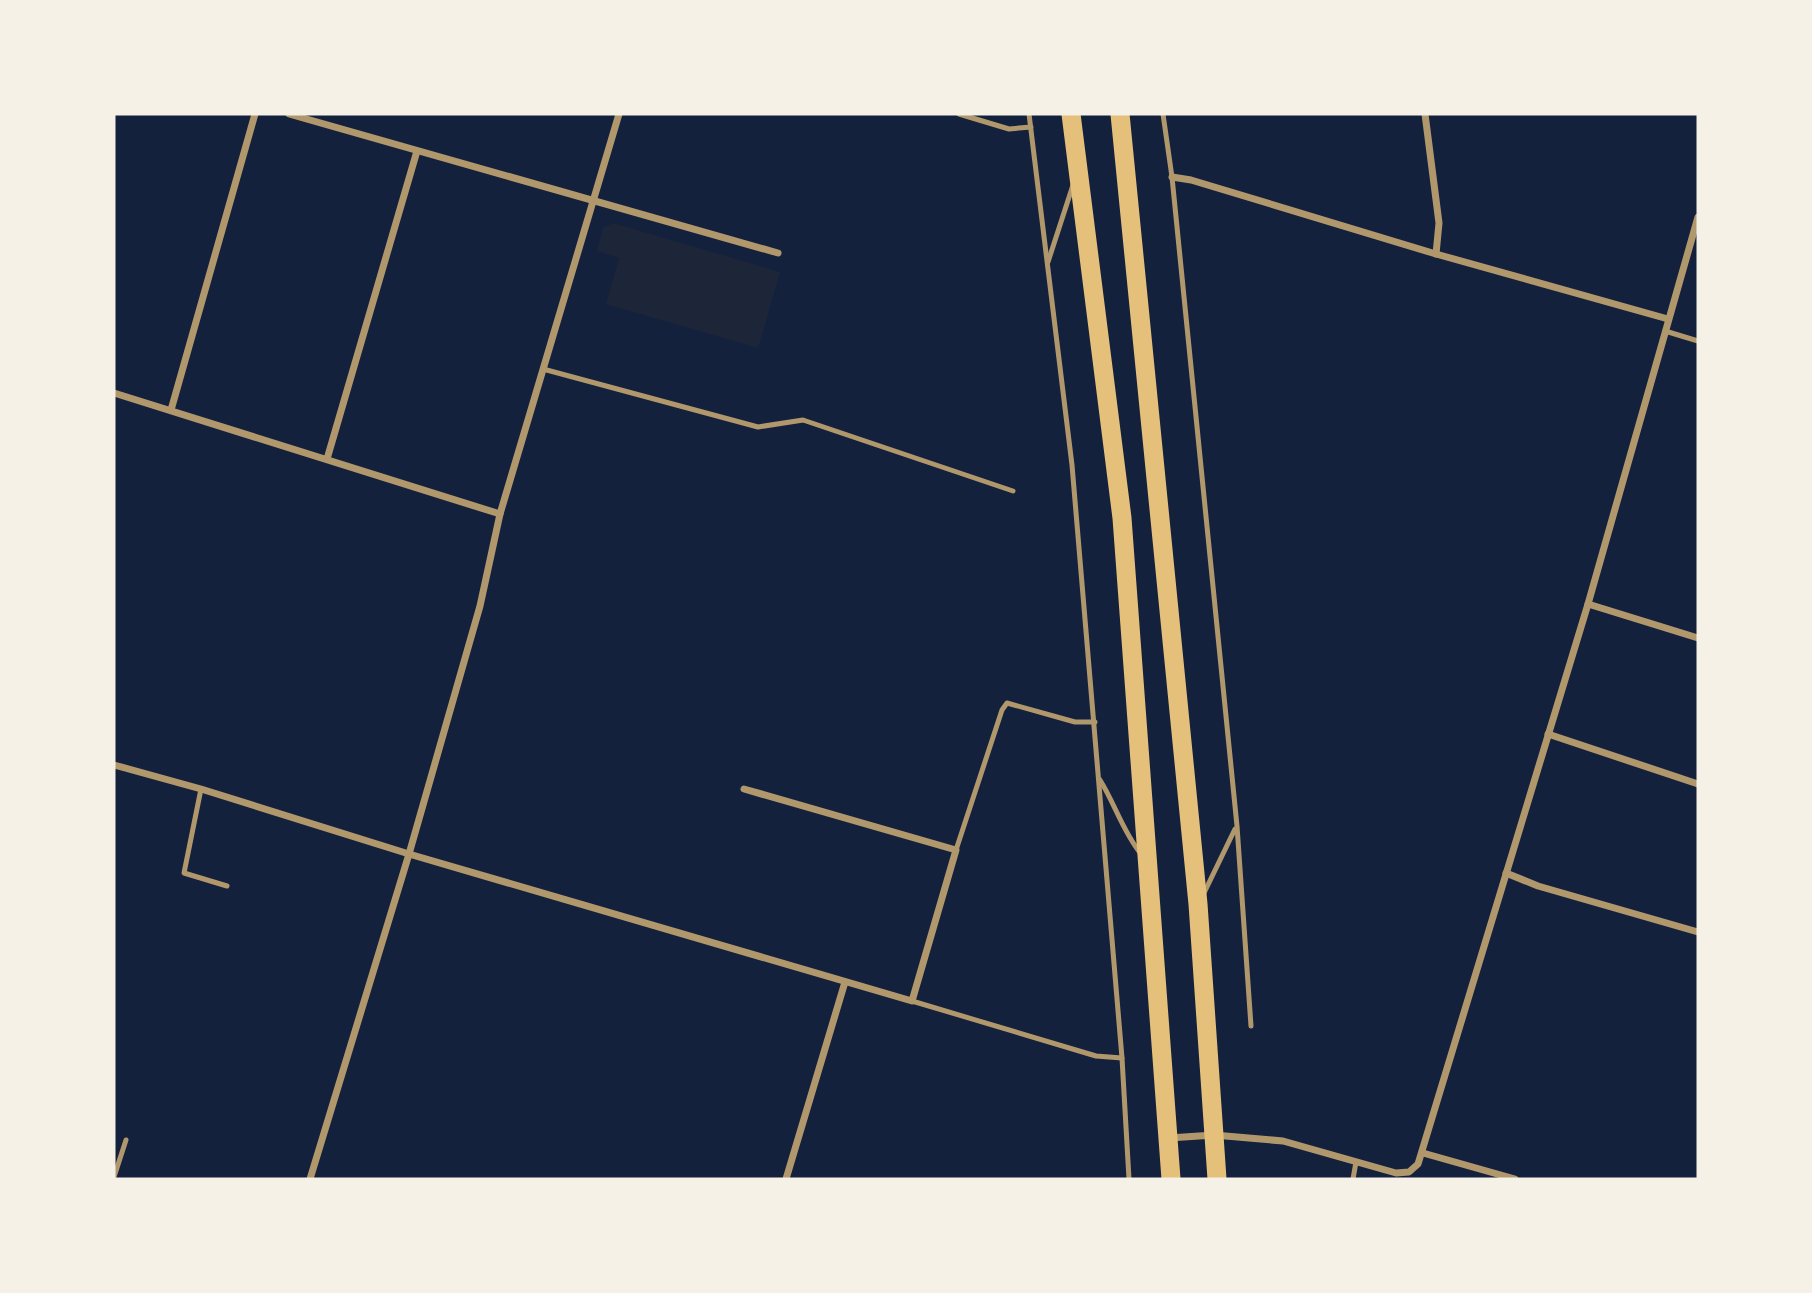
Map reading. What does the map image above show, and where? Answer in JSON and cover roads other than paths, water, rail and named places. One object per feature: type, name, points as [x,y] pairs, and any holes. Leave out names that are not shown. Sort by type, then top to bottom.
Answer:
[{"type":"highway","points":[[1071,114],[1122,518],[1171,1179]]},
{"type":"highway","points":[[1120,114],[1198,904],[1217,1179]]},
{"type":"street","points":[[170,410],[254,114]]},
{"type":"street","points":[[289,114],[778,253]]},
{"type":"street","points":[[310,1179],[409,854],[480,606],[500,514],[619,114]]},
{"type":"street","points":[[1425,114],[1439,223],[1436,254]]},
{"type":"street","points":[[327,459],[417,151]]},
{"type":"street","points":[[1172,177],[1191,180],[1668,320]]},
{"type":"street","points":[[1168,1138],[1214,1135],[1283,1141],[1396,1173],[1409,1172],[1418,1164],[1588,604],[1698,217]]},
{"type":"street","points":[[114,393],[500,514]]},
{"type":"street","points":[[1588,604],[1698,638]]},
{"type":"street","points":[[1548,734],[1698,784]]},
{"type":"street","points":[[114,765],[912,1001],[956,850],[744,789]]},
{"type":"street","points":[[1506,873],[1538,886],[1698,932]]},
{"type":"street","points":[[786,1179],[845,982]]},
{"type":"street","points":[[1423,1153],[1514,1179]]},
{"type":"lane","points":[[959,114],[1009,129],[1031,127]]},
{"type":"lane","points":[[1029,114],[1072,465],[1122,1058],[1129,1179]]},
{"type":"lane","points":[[1163,114],[1172,177],[1237,826],[1251,1026]]},
{"type":"lane","points":[[1047,265],[1078,168]]},
{"type":"lane","points":[[1665,331],[1698,341]]},
{"type":"lane","points":[[543,369],[758,427],[803,420],[1013,491]]},
{"type":"lane","points":[[956,850],[1002,710],[1007,703],[1075,722],[1095,722]]},
{"type":"lane","points":[[1099,778],[1114,802],[1129,839],[1149,864]]},
{"type":"lane","points":[[201,789],[184,873],[227,886]]},
{"type":"lane","points":[[1198,904],[1237,826]]},
{"type":"lane","points":[[912,1001],[1096,1056],[1122,1058]]},
{"type":"lane","points":[[114,1177],[126,1140]]},
{"type":"lane","points":[[1353,1179],[1356,1162]]}]
